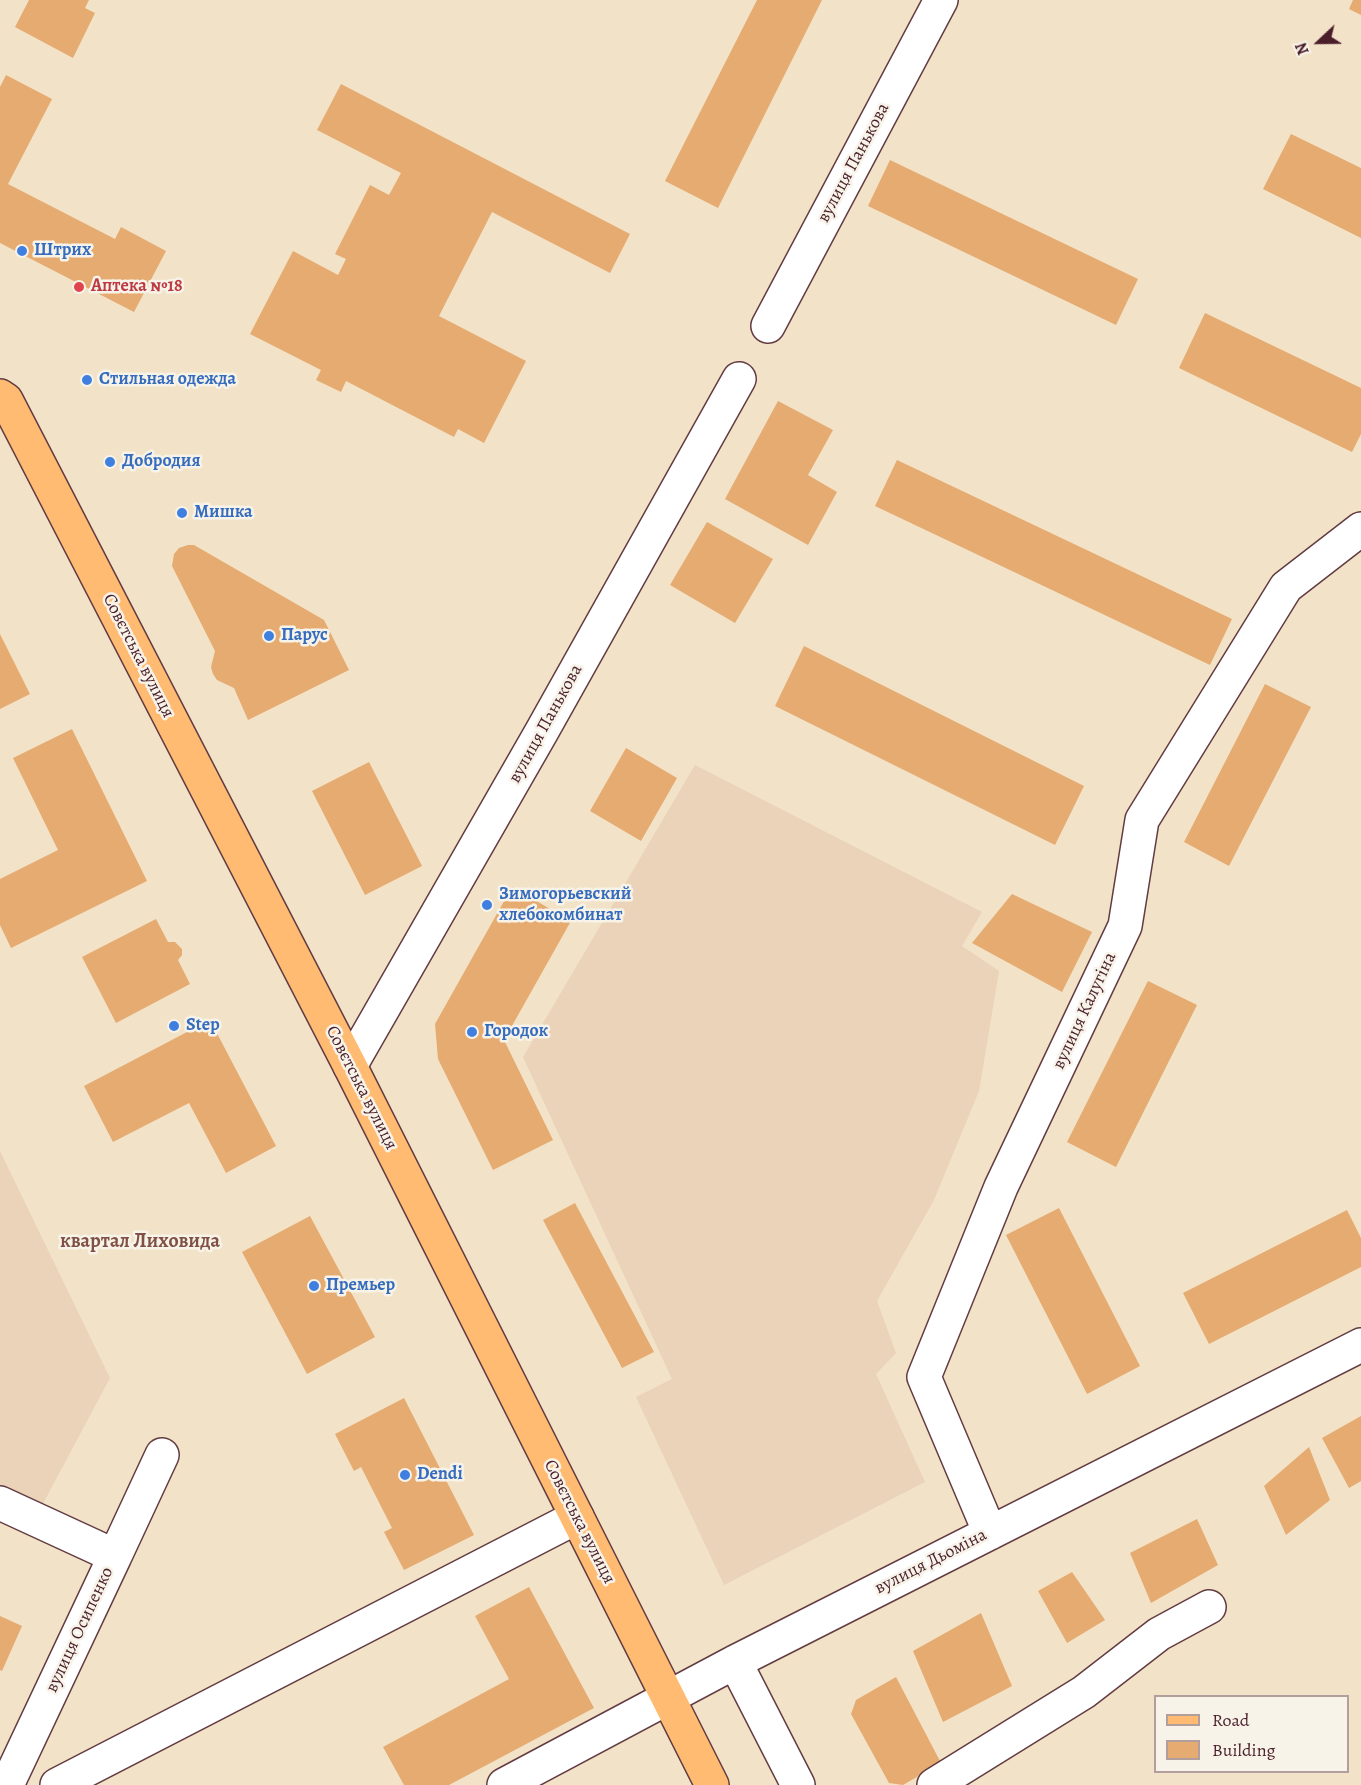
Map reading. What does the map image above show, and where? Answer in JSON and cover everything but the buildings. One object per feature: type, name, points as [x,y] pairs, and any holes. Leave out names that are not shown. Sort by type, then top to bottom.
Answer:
[{"type":"main road","name":"Совєтська вулиця","points":[[0,396],[6,400],[350,1066],[712,1785]]},
{"type":"street","name":"вулиця Панькова","points":[[768,326],[940,0]]},
{"type":"street","name":"вулиця Панькова","points":[[350,1066],[537,741],[739,380]]},
{"type":"street","name":"вулиця Калугіна","points":[[990,1533],[924,1377],[1001,1187],[1125,926],[1142,820],[1286,587],[1361,530]]},
{"type":"street","name":"вулиця Дьоміна","points":[[504,1785],[735,1662],[1361,1345]]},
{"type":"street","points":[[114,1556],[162,1455]]},
{"type":"street","name":"вулиця Осипенко","points":[[0,1503],[114,1556],[7,1785]]},
{"type":"street","points":[[57,1785],[577,1517]]},
{"type":"street","points":[[934,1785],[1084,1692],[1159,1634],[1209,1607]]},
{"type":"street","points":[[735,1662],[798,1785]]},
{"type":"shaded area","points":[[695,765],[982,912],[962,946],[999,971],[979,1091],[934,1200],[877,1301],[896,1353],[876,1374],[925,1482],[724,1585],[636,1397],[672,1379],[523,1057]]},
{"type":"shaded area","points":[[0,1151],[110,1378],[39,1511],[0,1492]]},
{"type":"place","name":"Штрих","points":[[22,251]]},
{"type":"place","name":"Аптека №18","points":[[79,287]]},
{"type":"place","name":"Стильная одежда","points":[[87,380]]},
{"type":"place","name":"Добродия","points":[[110,462]]},
{"type":"place","name":"Мишка","points":[[182,513]]},
{"type":"place","name":"Парус","points":[[269,636]]},
{"type":"place","name":"Зимогорьевский хлебокомбинат","points":[[487,905]]},
{"type":"place","name":"Step","points":[[174,1026]]},
{"type":"place","name":"Городок","points":[[472,1032]]},
{"type":"place","name":"Премьер","points":[[314,1286]]},
{"type":"place","name":"Dendi","points":[[405,1475]]},
{"type":"district","name":"квартал Лиховида","points":[[140,1242]]}]
